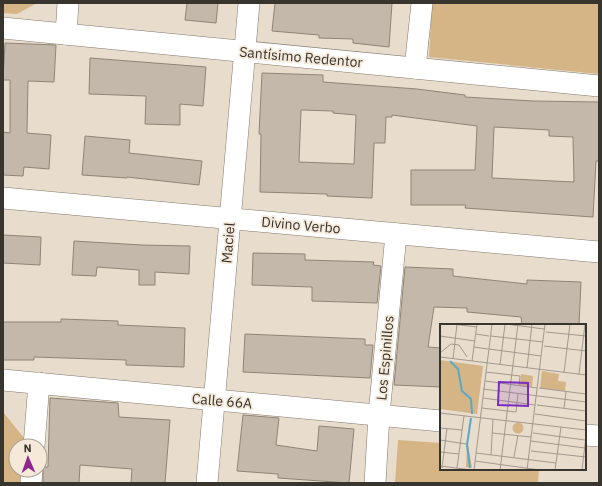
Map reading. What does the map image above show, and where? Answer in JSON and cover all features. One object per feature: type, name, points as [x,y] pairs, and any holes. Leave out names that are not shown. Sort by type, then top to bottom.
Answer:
[{"type":"street","points":[[66,34],[68,3]]},
{"type":"street","name":"Maciel","points":[[207,483],[249,3]]},
{"type":"street","points":[[415,68],[422,3]]},
{"type":"street","name":"Santísimo Redentor","points":[[3,28],[599,86]]},
{"type":"street","name":"Divino Verbo","points":[[3,198],[599,252]]},
{"type":"street","name":"Los Espinillos","points":[[375,483],[379,415],[396,234]]},
{"type":"street","name":"Calle 66A","points":[[3,380],[440,421]]},
{"type":"street","points":[[35,438],[39,383]]},
{"type":"street","points":[[586,435],[599,436]]},
{"type":"shaded area","points":[[3,3],[37,3],[17,14],[3,13]]},
{"type":"shaded area","points":[[432,3],[599,3],[599,74],[429,57]]},
{"type":"shaded area","points":[[3,412],[24,438],[8,438],[8,478],[20,478],[20,483],[3,483]]},
{"type":"shaded area","points":[[398,440],[440,443],[440,470],[539,470],[538,483],[395,483]]},
{"type":"building","points":[[187,3],[218,3],[216,23],[185,20]]},
{"type":"building","points":[[275,3],[392,3],[389,47],[353,43],[353,39],[319,38],[319,35],[272,31]]},
{"type":"building","points":[[5,43],[56,45],[54,82],[28,81],[27,133],[51,135],[49,169],[24,167],[23,176],[3,175],[3,132],[10,133],[10,80],[3,80]]},
{"type":"building","points":[[90,58],[206,67],[203,106],[180,104],[180,125],[145,124],[146,96],[89,94]]},
{"type":"building","points":[[262,73],[323,75],[323,82],[417,89],[465,95],[465,97],[533,101],[599,102],[599,161],[596,161],[593,217],[465,208],[466,205],[411,205],[411,170],[475,170],[477,126],[392,115],[392,117],[386,117],[385,143],[374,143],[372,198],[327,196],[327,194],[260,192],[261,134],[259,134]],"holes":[[[301,110],[333,111],[333,113],[356,115],[354,164],[299,162]],[[494,127],[549,130],[549,136],[573,137],[574,182],[492,178]]]},
{"type":"building","points":[[85,136],[130,140],[129,153],[202,161],[199,185],[127,177],[82,175]]},
{"type":"building","points":[[3,235],[41,237],[40,265],[3,263]]},
{"type":"building","points":[[74,241],[190,246],[189,274],[155,272],[155,285],[139,285],[139,270],[97,267],[96,276],[72,275]]},
{"type":"building","points":[[253,253],[305,254],[305,260],[374,262],[373,265],[381,266],[377,303],[312,301],[312,287],[252,285]]},
{"type":"building","points":[[405,267],[453,269],[453,276],[527,284],[527,280],[581,282],[579,324],[522,324],[521,317],[467,312],[467,308],[434,307],[428,347],[440,348],[440,387],[394,385]]},
{"type":"building","points":[[61,319],[118,321],[118,325],[185,328],[184,367],[126,365],[126,360],[34,357],[34,360],[3,360],[3,322],[61,322]]},
{"type":"building","points":[[245,334],[365,339],[365,345],[373,345],[370,378],[243,372]]},
{"type":"building","points":[[50,398],[118,403],[119,417],[170,420],[165,483],[131,483],[132,469],[80,465],[79,483],[43,483],[43,478],[48,478]]},
{"type":"building","points":[[243,415],[279,418],[276,445],[317,451],[319,426],[354,429],[349,483],[278,478],[278,474],[237,471]]}]
